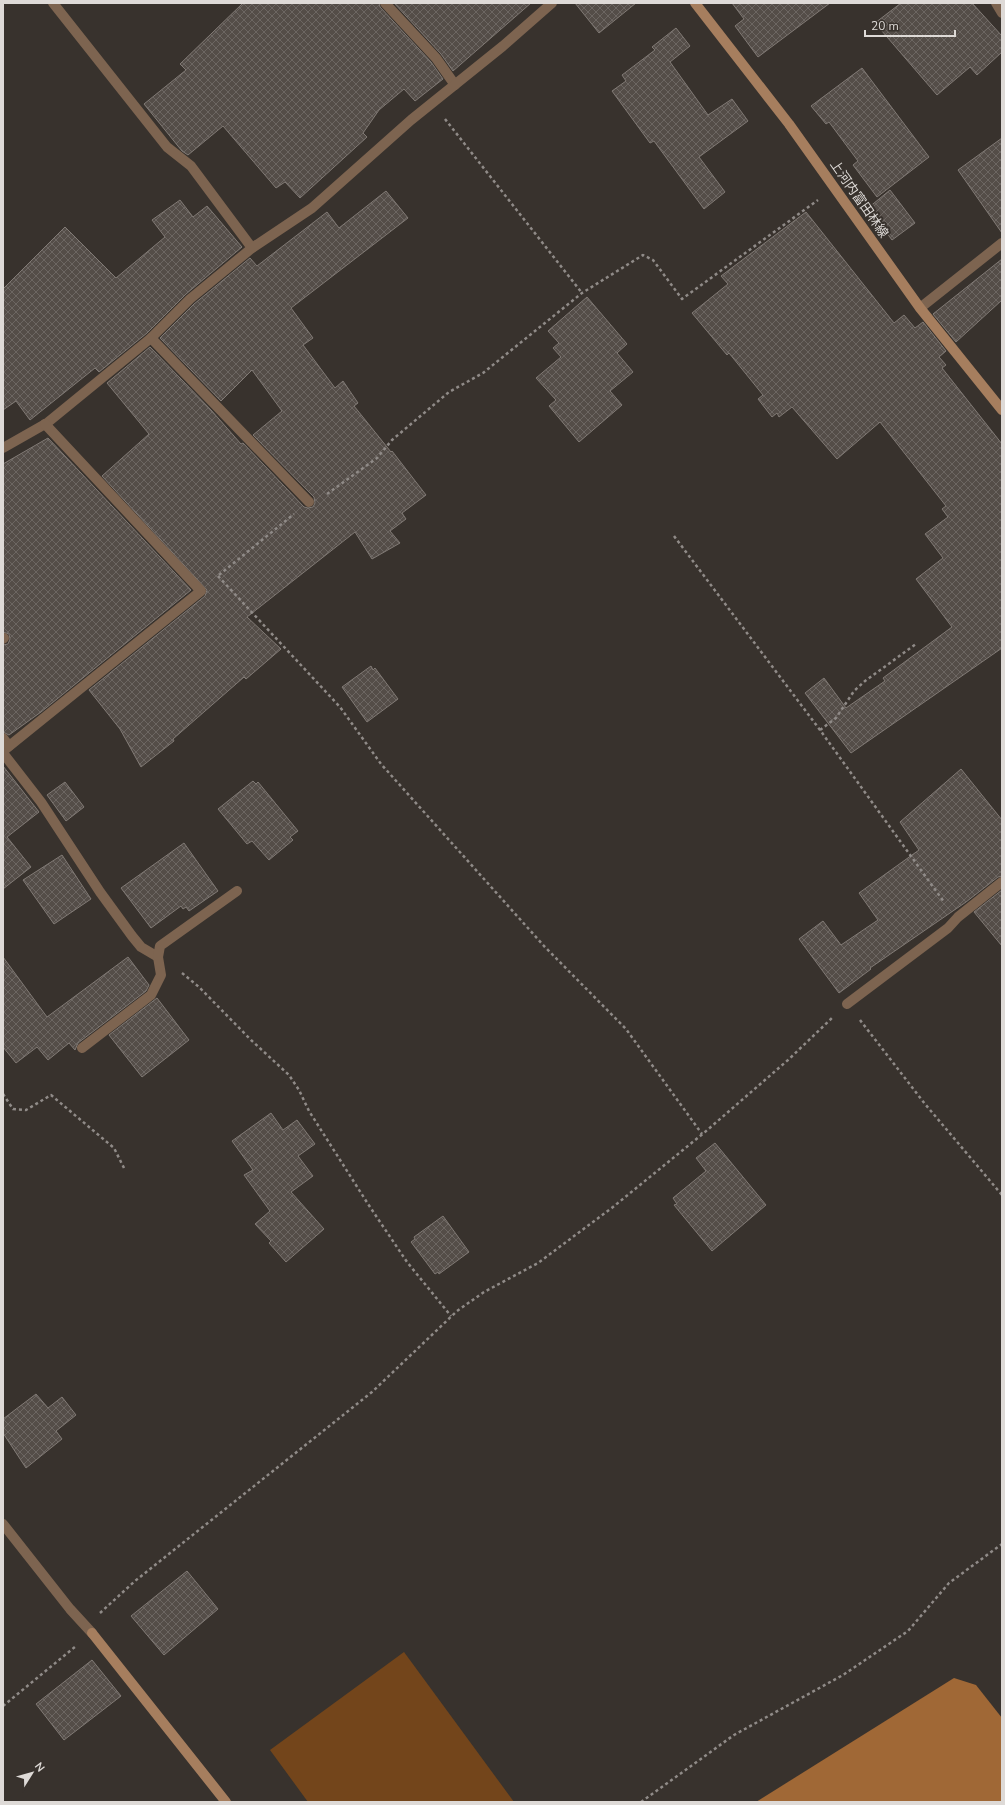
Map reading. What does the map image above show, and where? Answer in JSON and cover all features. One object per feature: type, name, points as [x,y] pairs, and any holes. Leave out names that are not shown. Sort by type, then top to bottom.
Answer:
[{"type":"main road","name":"上河内富田林線","points":[[695,3],[789,124],[920,308],[1002,410]]},
{"type":"main road","points":[[89,1629],[226,1802]]},
{"type":"street","points":[[53,3],[167,147],[191,166],[252,248]]},
{"type":"street","points":[[385,3],[436,58],[455,85]]},
{"type":"street","points":[[3,448],[45,424],[151,338],[190,299],[252,248],[312,208],[433,103],[503,46],[552,3]]},
{"type":"street","points":[[996,3],[1002,13]]},
{"type":"street","points":[[920,308],[1002,242]]},
{"type":"street","points":[[151,338],[309,502]]},
{"type":"street","points":[[5,750],[201,591],[45,424]]},
{"type":"street","points":[[3,738],[5,750],[100,892],[141,947],[158,957]]},
{"type":"street","points":[[847,1004],[948,928],[956,919],[1002,882]]},
{"type":"street","points":[[82,1048],[151,995],[161,975],[158,957],[160,946],[237,891]]},
{"type":"street","points":[[3,1524],[70,1609],[89,1629]]},
{"type":"path","points":[[433,103],[582,293]]},
{"type":"path","points":[[201,591],[309,502],[332,492],[377,458],[392,440],[449,392],[483,373],[582,293],[643,256],[653,260],[682,299],[834,188]]},
{"type":"path","points":[[674,536],[820,730],[956,919]]},
{"type":"path","points":[[219,575],[340,707],[381,764],[544,946],[626,1029],[702,1134]]},
{"type":"path","points":[[820,730],[836,718],[854,691],[865,681],[916,644]]},
{"type":"path","points":[[158,957],[199,987],[251,1040],[289,1075],[299,1090],[309,1111],[368,1204],[407,1262],[451,1316]]},
{"type":"path","points":[[3,1706],[89,1629],[135,1581],[372,1392],[451,1316],[484,1292],[538,1263],[612,1207],[702,1134],[788,1060],[847,1004],[925,1104],[1002,1195]]},
{"type":"path","points":[[3,1094],[13,1109],[26,1110],[51,1095],[114,1148],[124,1168]]},
{"type":"path","points":[[641,1802],[734,1735],[842,1675],[908,1631],[949,1583],[1002,1544]]},
{"type":"shaded area","points":[[404,1652],[514,1802],[308,1802],[270,1750]]},
{"type":"shaded area","points":[[954,1678],[976,1685],[1002,1718],[1002,1802],[756,1802]]},
{"type":"building","points":[[243,3],[379,3],[380,7],[431,62],[443,79],[415,101],[404,89],[379,110],[363,133],[367,137],[300,198],[285,182],[276,188],[223,126],[188,155],[182,151],[144,104],[186,70],[180,64]]},
{"type":"building","points":[[394,3],[531,3],[453,71],[441,54]]},
{"type":"building","points":[[575,3],[636,3],[599,33]]},
{"type":"building","points":[[732,3],[830,3],[758,57],[735,26],[744,19]]},
{"type":"building","points":[[901,3],[972,3],[1002,36],[1002,52],[977,75],[970,67],[937,95],[875,23]]},
{"type":"building","points":[[676,28],[690,46],[670,62],[708,115],[732,99],[748,121],[699,157],[725,192],[704,209],[654,141],[650,143],[612,91],[626,81],[622,75],[655,50],[652,47]]},
{"type":"building","points":[[862,68],[929,157],[877,197],[853,165],[858,161],[829,122],[826,124],[811,106]]},
{"type":"building","points":[[1002,138],[1002,233],[958,170]]},
{"type":"building","points":[[890,190],[915,223],[892,240],[868,208]]},
{"type":"building","points":[[386,191],[408,218],[291,308],[313,338],[303,345],[335,388],[343,381],[358,403],[354,406],[391,452],[392,451],[426,495],[402,513],[406,519],[390,531],[400,543],[372,559],[355,532],[247,617],[281,649],[246,679],[244,677],[173,739],[174,741],[141,767],[120,729],[89,690],[205,596],[207,590],[102,476],[149,434],[107,383],[150,347],[211,410],[241,444],[243,443],[304,507],[313,507],[315,503],[314,497],[253,435],[282,411],[252,370],[221,401],[160,338],[194,304],[250,258],[257,266],[327,212],[339,228]]},
{"type":"building","points":[[180,200],[193,217],[207,206],[242,247],[186,294],[147,333],[99,372],[95,368],[30,420],[16,401],[3,410],[3,289],[65,227],[116,278],[165,237],[152,220]]},
{"type":"building","points":[[806,212],[894,323],[904,315],[915,328],[923,322],[946,351],[939,357],[946,365],[942,368],[1002,444],[1002,648],[851,753],[805,693],[824,678],[846,708],[885,681],[883,678],[952,627],[916,579],[943,558],[925,534],[948,517],[942,509],[946,506],[880,422],[837,459],[792,407],[779,417],[777,413],[772,417],[758,399],[763,395],[729,353],[727,355],[692,313],[728,284],[721,276]]},
{"type":"building","points":[[1002,259],[1002,300],[956,342],[933,314]]},
{"type":"building","points":[[587,297],[627,344],[617,353],[633,372],[610,391],[622,405],[579,442],[549,406],[556,400],[536,378],[561,357],[553,348],[559,343],[548,331]]},
{"type":"building","points":[[48,438],[191,590],[41,712],[9,735],[3,732],[3,645],[8,644],[10,639],[9,634],[3,632],[3,464]]},
{"type":"building","points":[[371,666],[373,670],[375,668],[398,699],[367,722],[342,687]]},
{"type":"building","points":[[3,766],[39,812],[7,837],[31,867],[3,889]]},
{"type":"building","points":[[961,769],[1002,820],[1002,876],[998,877],[966,902],[870,968],[871,969],[839,993],[799,939],[823,921],[841,945],[878,920],[859,893],[919,850],[900,822]]},
{"type":"building","points":[[253,781],[256,784],[258,782],[298,831],[290,837],[293,840],[269,860],[252,841],[247,844],[218,809]]},
{"type":"building","points":[[65,782],[84,807],[66,821],[47,795]]},
{"type":"building","points":[[184,843],[218,891],[189,911],[186,907],[183,909],[181,906],[151,928],[121,888]]},
{"type":"building","points":[[62,855],[91,899],[54,924],[23,880]]},
{"type":"building","points":[[1002,890],[1002,946],[974,912]]},
{"type":"building","points":[[3,957],[47,1017],[128,957],[149,985],[146,991],[78,1043],[75,1050],[69,1043],[48,1060],[37,1047],[16,1063],[3,1047]]},
{"type":"building","points":[[157,998],[189,1040],[142,1077],[109,1035]]},
{"type":"building","points":[[271,1113],[283,1130],[297,1120],[315,1144],[298,1156],[313,1176],[291,1192],[324,1229],[286,1262],[269,1243],[271,1241],[255,1224],[270,1211],[244,1175],[253,1170],[232,1141]]},
{"type":"building","points":[[715,1143],[766,1205],[712,1251],[674,1205],[677,1204],[673,1198],[706,1171],[696,1158]]},
{"type":"building","points":[[443,1216],[469,1252],[439,1274],[438,1272],[435,1274],[411,1242],[415,1239],[414,1237]]},
{"type":"building","points":[[36,1394],[48,1408],[62,1397],[76,1415],[56,1431],[62,1439],[26,1468],[3,1433],[3,1419]]},
{"type":"building","points":[[187,1571],[218,1609],[164,1655],[131,1616]]},
{"type":"building","points":[[92,1660],[121,1696],[64,1740],[36,1704]]}]
